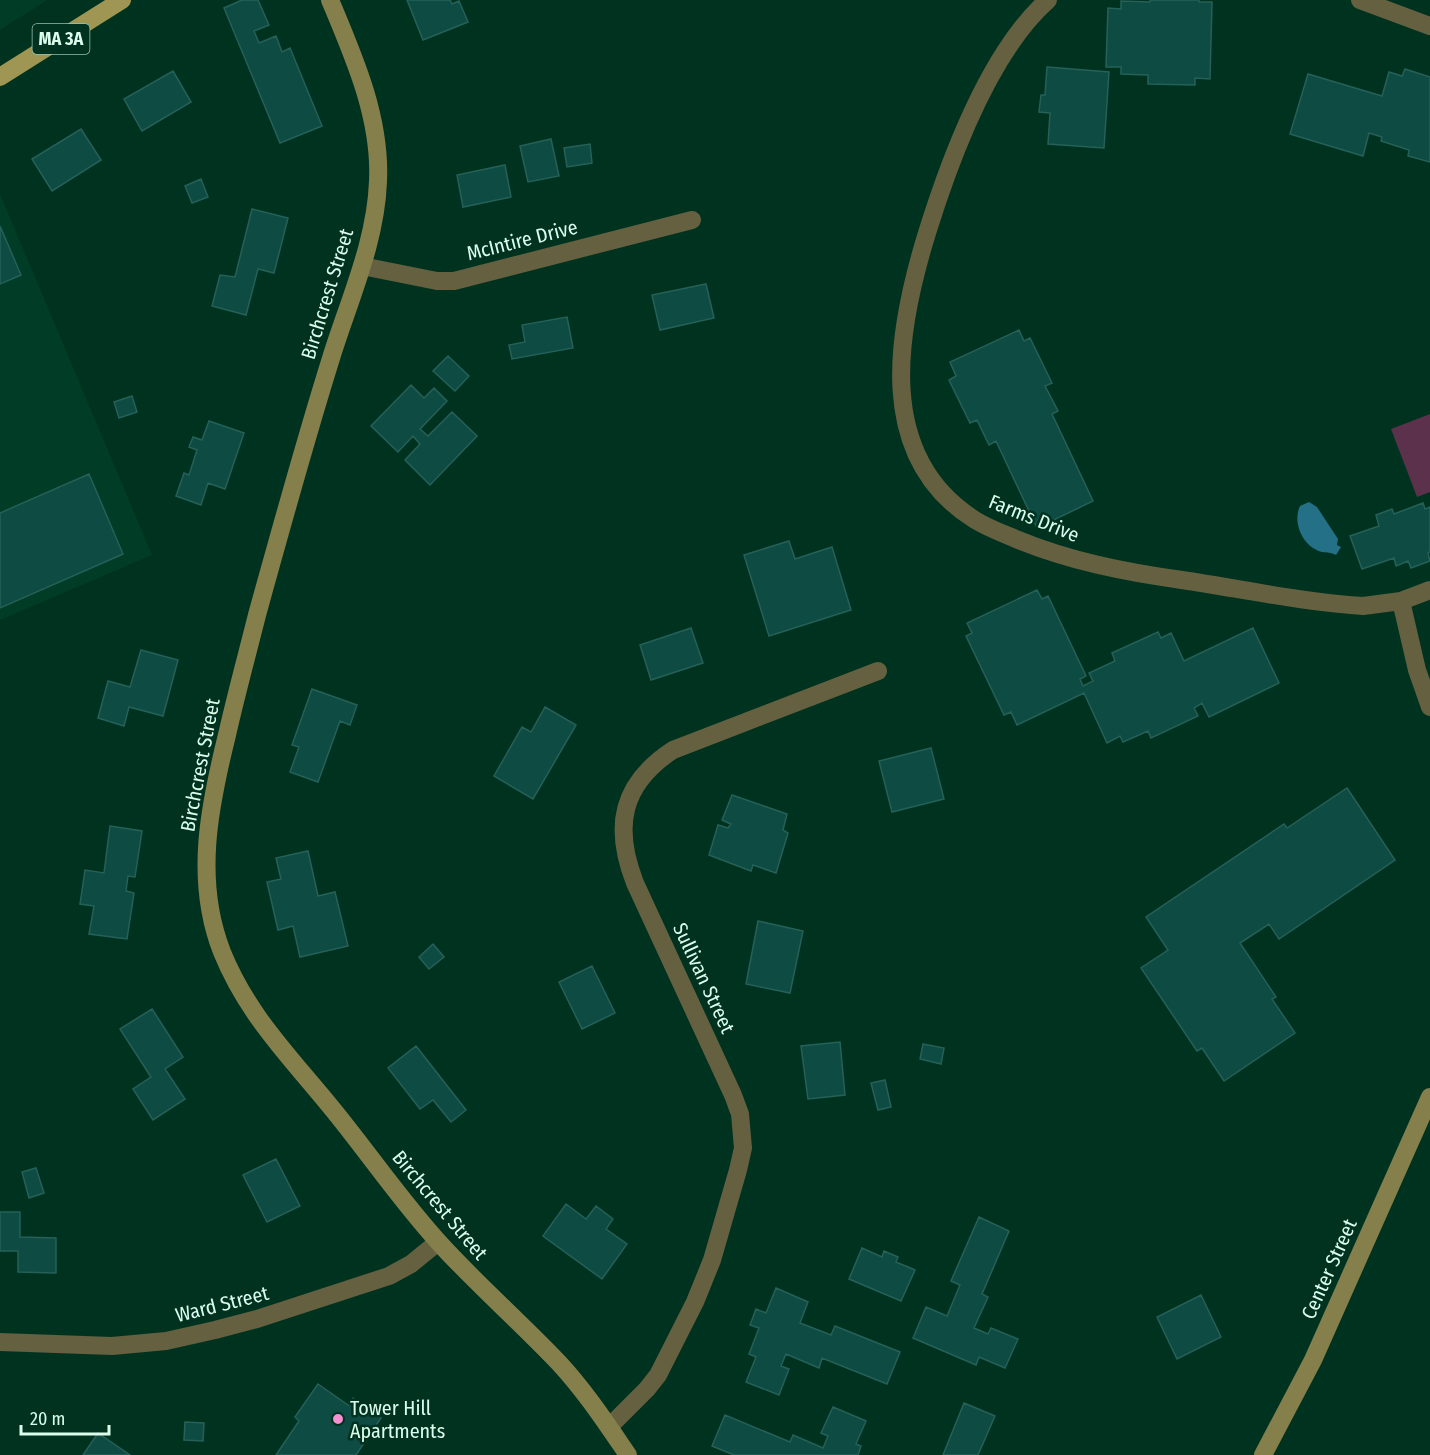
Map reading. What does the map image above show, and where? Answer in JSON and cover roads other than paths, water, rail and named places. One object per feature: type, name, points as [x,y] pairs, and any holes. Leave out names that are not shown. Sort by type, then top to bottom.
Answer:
[{"type":"main road","name":"MA 3A","points":[[0,77],[122,0]]},
{"type":"street","name":"Birchcrest Street","points":[[330,0],[364,91],[377,146],[376,202],[362,266],[283,518],[216,778],[207,835],[207,898],[221,950],[248,1003],[279,1047],[353,1133],[438,1242],[560,1365],[628,1455]]},
{"type":"street","name":"Farms Drive","points":[[1048,0],[1017,32],[974,110],[950,164],[914,276],[903,333],[900,359],[901,381],[906,421],[912,441],[929,474],[956,506],[975,520],[1033,546],[1071,558],[1143,574],[1343,604],[1370,606],[1401,601],[1430,590]]},
{"type":"street","points":[[1360,0],[1430,26]]},
{"type":"street","name":"McIntire Drive","points":[[362,266],[437,281],[454,280],[692,220]]},
{"type":"street","points":[[1401,601],[1417,670],[1430,706]]},
{"type":"street","name":"Sullivan Street","points":[[609,1427],[653,1382],[677,1339],[712,1260],[742,1148],[742,1125],[733,1095],[625,857],[623,828],[629,800],[650,768],[673,750],[878,671]]},
{"type":"street","name":"Center Street","points":[[1263,1455],[1313,1360],[1430,1097]]},
{"type":"street","name":"Ward Street","points":[[0,1342],[112,1346],[166,1341],[215,1330],[257,1319],[389,1276],[411,1264],[438,1242]]},
{"type":"water","points":[[1309,502],[1317,507],[1338,539],[1337,545],[1341,547],[1336,555],[1315,549],[1301,534],[1297,520],[1298,513],[1300,506]]},
{"type":"place","name":"Tower Hill Apartments","points":[[338,1419]]}]
